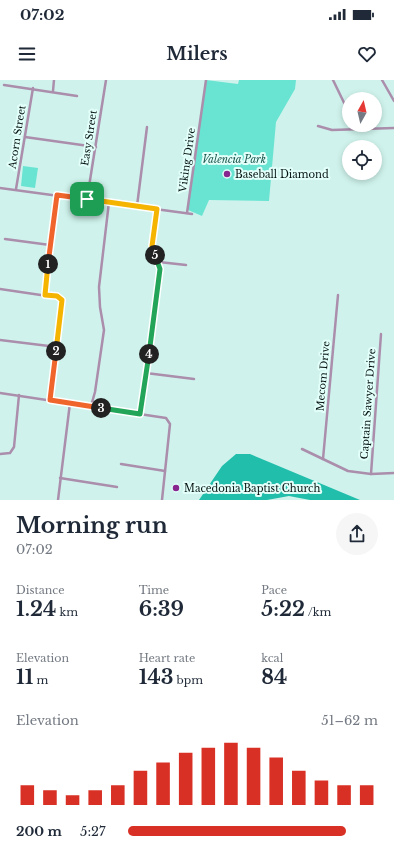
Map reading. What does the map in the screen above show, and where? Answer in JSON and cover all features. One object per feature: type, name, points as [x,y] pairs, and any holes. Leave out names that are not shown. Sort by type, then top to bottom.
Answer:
[{"type":"street","points":[[53,92],[54,80]]},
{"type":"street","name":"Easy Street","points":[[87,199],[106,80]]},
{"type":"street","name":"Viking Drive","points":[[187,213],[206,80]]},
{"type":"street","points":[[333,80],[342,99]]},
{"type":"street","points":[[382,80],[394,101]]},
{"type":"street","points":[[4,85],[33,88],[76,96]]},
{"type":"street","name":"Acorn Street","points":[[16,189],[33,88]]},
{"type":"street","points":[[318,126],[329,130],[342,130]]},
{"type":"street","points":[[137,206],[147,127]]},
{"type":"street","points":[[382,128],[394,128]]},
{"type":"street","points":[[25,138],[96,147]]},
{"type":"street","points":[[0,188],[192,214]]},
{"type":"street","points":[[45,295],[57,195]]},
{"type":"street","points":[[91,406],[95,392],[104,330],[100,307],[99,287],[109,202]]},
{"type":"street","points":[[140,414],[160,269],[159,262],[152,249],[157,209]]},
{"type":"street","points":[[5,238],[50,245]]},
{"type":"street","points":[[159,262],[186,265]]},
{"type":"street","points":[[0,289],[61,298],[57,347],[50,400]]},
{"type":"street","name":"Mecom Drive","points":[[323,459],[338,295]]},
{"type":"street","name":"Captain Sawyer Drive","points":[[372,474],[381,334]]},
{"type":"street","points":[[0,340],[57,347]]},
{"type":"street","points":[[146,373],[194,379]]},
{"type":"street","points":[[0,393],[166,418],[170,421],[162,500]]},
{"type":"street","points":[[0,454],[10,453],[14,447],[19,395]]},
{"type":"street","points":[[58,500],[70,403]]},
{"type":"street","points":[[302,449],[348,471],[372,474],[394,473]]},
{"type":"street","points":[[121,464],[165,471]]},
{"type":"street","points":[[60,478],[117,487]]},
{"type":"green space","name":"Valencia Park","points":[[206,80],[238,84],[239,80],[296,80],[295,89],[276,122],[269,201],[209,200],[202,216],[188,210]]},
{"type":"green space","points":[[23,166],[38,168],[35,188],[21,186]]},
{"type":"shaded area","points":[[236,454],[250,454],[360,500],[310,500],[289,496],[267,500],[199,500],[222,466]]},
{"type":"place","name":"Baseball Diamond","points":[[227,174]]},
{"type":"place","name":"Macedonia Baptist Church","points":[[176,488]]},
{"type":"route","points":[[57,195],[87,199],[157,209],[152,249],[159,262],[160,269],[140,414],[50,400],[62,305],[61,298],[57,296],[45,295],[51,232],[57,195]]}]
